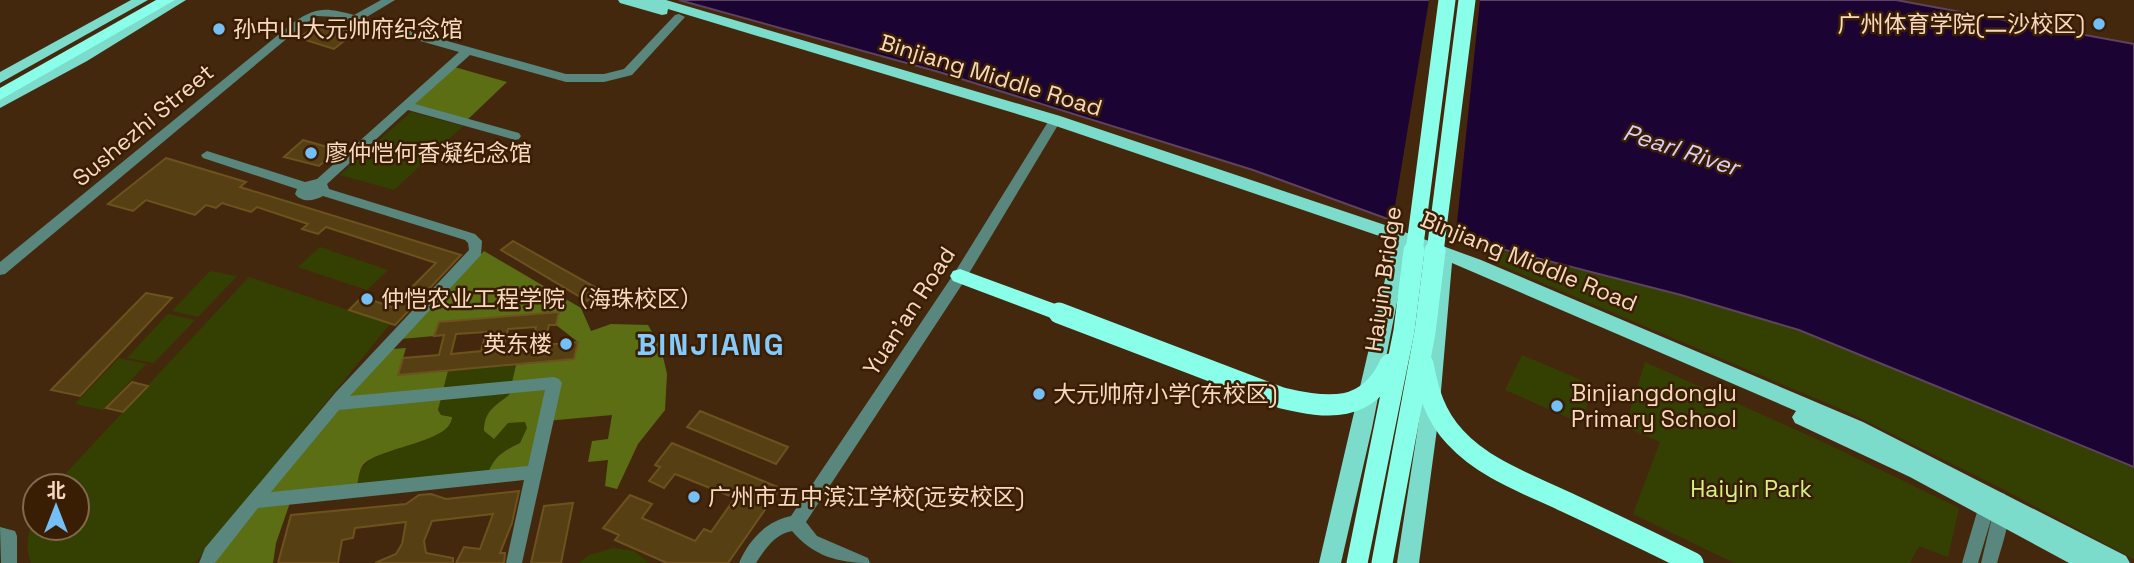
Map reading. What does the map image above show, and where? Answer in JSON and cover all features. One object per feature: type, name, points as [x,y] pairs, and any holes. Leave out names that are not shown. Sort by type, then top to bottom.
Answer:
[{"type":"highway","points":[[0,95],[155,0]]},
{"type":"highway","points":[[0,86],[74,51],[167,0]]},
{"type":"highway","name":"Haiyin Bridge","points":[[1357,563],[1414,331],[1447,0]]},
{"type":"highway","name":"Haiyin Bridge","points":[[1382,563],[1414,331],[1467,0]]},
{"type":"highway","points":[[960,276],[1282,398],[1318,406],[1355,402],[1376,390],[1386,379],[1414,331]]},
{"type":"highway","points":[[1414,331],[1428,391],[1440,417],[1466,448],[1504,475],[1693,563]]},
{"type":"main road","points":[[0,78],[141,0]]},
{"type":"main road","points":[[0,103],[179,0]]},
{"type":"main road","name":"Binjiang Middle Road","points":[[625,0],[1053,124],[1399,246],[1795,414],[2119,563]]},
{"type":"main road","name":"Binjiang Middle Road","points":[[651,0],[1053,124],[1426,246],[1856,428],[2089,563]]},
{"type":"main road","points":[[1330,563],[1363,428],[1399,246],[1426,246],[1444,264],[1427,446],[1408,563]]},
{"type":"main road","points":[[1363,428],[1381,423],[1405,426],[1417,431],[1427,446]]},
{"type":"street","points":[[356,19],[377,0]]},
{"type":"street","points":[[356,19],[389,0]]},
{"type":"street","name":"Sushezhi Street","points":[[0,270],[304,19],[315,13],[326,12],[356,19],[566,78],[604,78],[628,72],[679,16]]},
{"type":"street","points":[[207,155],[305,187],[301,192],[303,196],[313,196],[467,51]]},
{"type":"street","points":[[407,106],[515,136]]},
{"type":"street","name":"Yuan'an Road","points":[[796,523],[960,276],[1053,124]]},
{"type":"street","points":[[208,563],[211,553],[335,404],[473,257],[477,246],[470,237],[321,187]]},
{"type":"street","points":[[335,404],[554,383],[514,563]]},
{"type":"street","points":[[254,501],[535,472]]},
{"type":"street","points":[[1970,563],[1995,507]]},
{"type":"street","points":[[1989,563],[1995,507]]},
{"type":"street","points":[[747,563],[772,529],[796,523],[811,541],[862,563]]},
{"type":"street","points":[[0,534],[9,536],[9,563]]},
{"type":"green space","points":[[451,66],[507,82],[465,122],[407,106]]},
{"type":"green space","points":[[411,112],[463,126],[394,190],[340,175]]},
{"type":"green space","points":[[320,247],[388,270],[367,290],[298,267]]},
{"type":"green space","points":[[1493,249],[1681,295],[1799,330],[2134,467],[2134,559],[1997,486],[1848,412],[1491,261]]},
{"type":"green space","points":[[484,251],[581,308],[591,331],[611,324],[648,325],[661,348],[667,374],[665,410],[638,444],[617,489],[605,486],[608,460],[588,462],[592,441],[608,439],[612,415],[546,421],[535,472],[487,477],[495,460],[503,452],[520,443],[527,428],[525,422],[508,423],[494,439],[484,431],[488,414],[509,395],[516,365],[574,359],[578,342],[556,325],[559,312],[439,322],[434,336],[401,339]]},
{"type":"green space","points":[[210,271],[237,276],[198,317],[172,311]]},
{"type":"green space","points":[[249,277],[390,324],[195,563],[31,563],[28,542],[91,542],[91,472],[67,472]]},
{"type":"green space","points":[[168,314],[195,320],[154,363],[127,358]]},
{"type":"green space","points":[[406,348],[398,375],[448,371],[438,410],[441,415],[452,417],[449,426],[428,439],[384,453],[363,465],[355,491],[292,497],[276,543],[273,563],[215,563],[221,552],[343,403],[393,349]]},
{"type":"green space","points":[[1522,355],[1595,386],[1580,423],[1505,390]]},
{"type":"green space","points":[[119,358],[146,364],[103,410],[75,404]]},
{"type":"green space","name":"Haiyin Park","points":[[1645,362],[1825,443],[1959,508],[1948,557],[1919,546],[1910,563],[1734,563],[1633,514],[1660,442],[1625,427]]},
{"type":"green space","points":[[516,365],[509,395],[488,414],[484,431],[490,437],[508,423],[525,422],[528,428],[520,443],[500,456],[487,477],[355,491],[361,469],[372,458],[407,444],[422,442],[451,424],[449,416],[441,415],[438,410],[448,371]]},
{"type":"green space","points":[[613,548],[634,551],[649,563],[579,563],[589,555]]},
{"type":"water","name":"Pearl River","points":[[679,0],[1896,0],[2134,44],[2134,467],[1799,330],[1681,295],[1396,222],[1253,170],[939,72]]},
{"type":"pier","points":[[1429,0],[1480,0],[1455,242],[1392,224]]},
{"type":"building","points":[[325,24],[354,33],[334,49],[299,38],[313,28]]},
{"type":"building","name":"廖仲恺何香凝纪念馆","points":[[303,140],[338,150],[319,166],[284,157]]},
{"type":"building","points":[[166,158],[246,182],[240,187],[461,255],[395,325],[349,310],[362,297],[392,307],[436,263],[326,227],[318,234],[302,229],[308,224],[257,207],[251,212],[222,203],[216,208],[206,205],[195,215],[146,200],[133,211],[108,204]]},
{"type":"building","points":[[513,241],[600,290],[587,301],[501,250]]},
{"type":"building","points":[[146,293],[172,298],[80,396],[51,390]]},
{"type":"building","name":"英东楼","points":[[559,312],[556,325],[549,325],[544,345],[578,342],[574,359],[398,375],[403,358],[439,355],[444,335],[434,336],[439,322]],"holes":[[[536,327],[531,346],[503,348],[508,329]],[[486,332],[481,351],[451,354],[456,334]]]},
{"type":"building","points":[[132,382],[148,386],[123,412],[106,408]]},
{"type":"building","points":[[700,411],[788,447],[776,464],[687,427]]},
{"type":"building","points":[[672,443],[780,488],[728,563],[667,563],[615,540],[619,535],[603,528],[630,495],[652,504],[642,518],[695,541],[704,529],[711,532],[735,498],[675,474],[664,488],[649,481],[660,467],[655,465]]},
{"type":"building","points":[[519,491],[512,523],[500,553],[505,553],[504,563],[456,563],[464,547],[480,549],[493,514],[432,521],[424,541],[426,553],[453,558],[453,563],[375,563],[396,554],[402,544],[406,522],[355,528],[353,538],[342,540],[338,563],[278,563],[291,515],[406,504],[419,495],[431,494],[446,499]]},
{"type":"building","points":[[573,503],[561,563],[531,563],[544,506]]},
{"type":"place","name":"广州体育学院(二沙校区)","points":[[2099,24]]},
{"type":"place","name":"孙中山大元帅府纪念馆","points":[[219,29]]},
{"type":"place","name":"廖仲恺何香凝纪念馆","points":[[311,153]]},
{"type":"place","name":"仲恺农业工程学院（海珠校区）","points":[[367,299]]},
{"type":"place","name":"英东楼","points":[[566,344]]},
{"type":"place","name":"大元帅府小学(东校区)","points":[[1039,394]]},
{"type":"place","name":"Binjiangdonglu Primary School","points":[[1557,406]]},
{"type":"place","name":"广州市五中滨江学校(远安校区)","points":[[694,497]]},
{"type":"district","name":"BINJIANG","points":[[711,345]]}]
